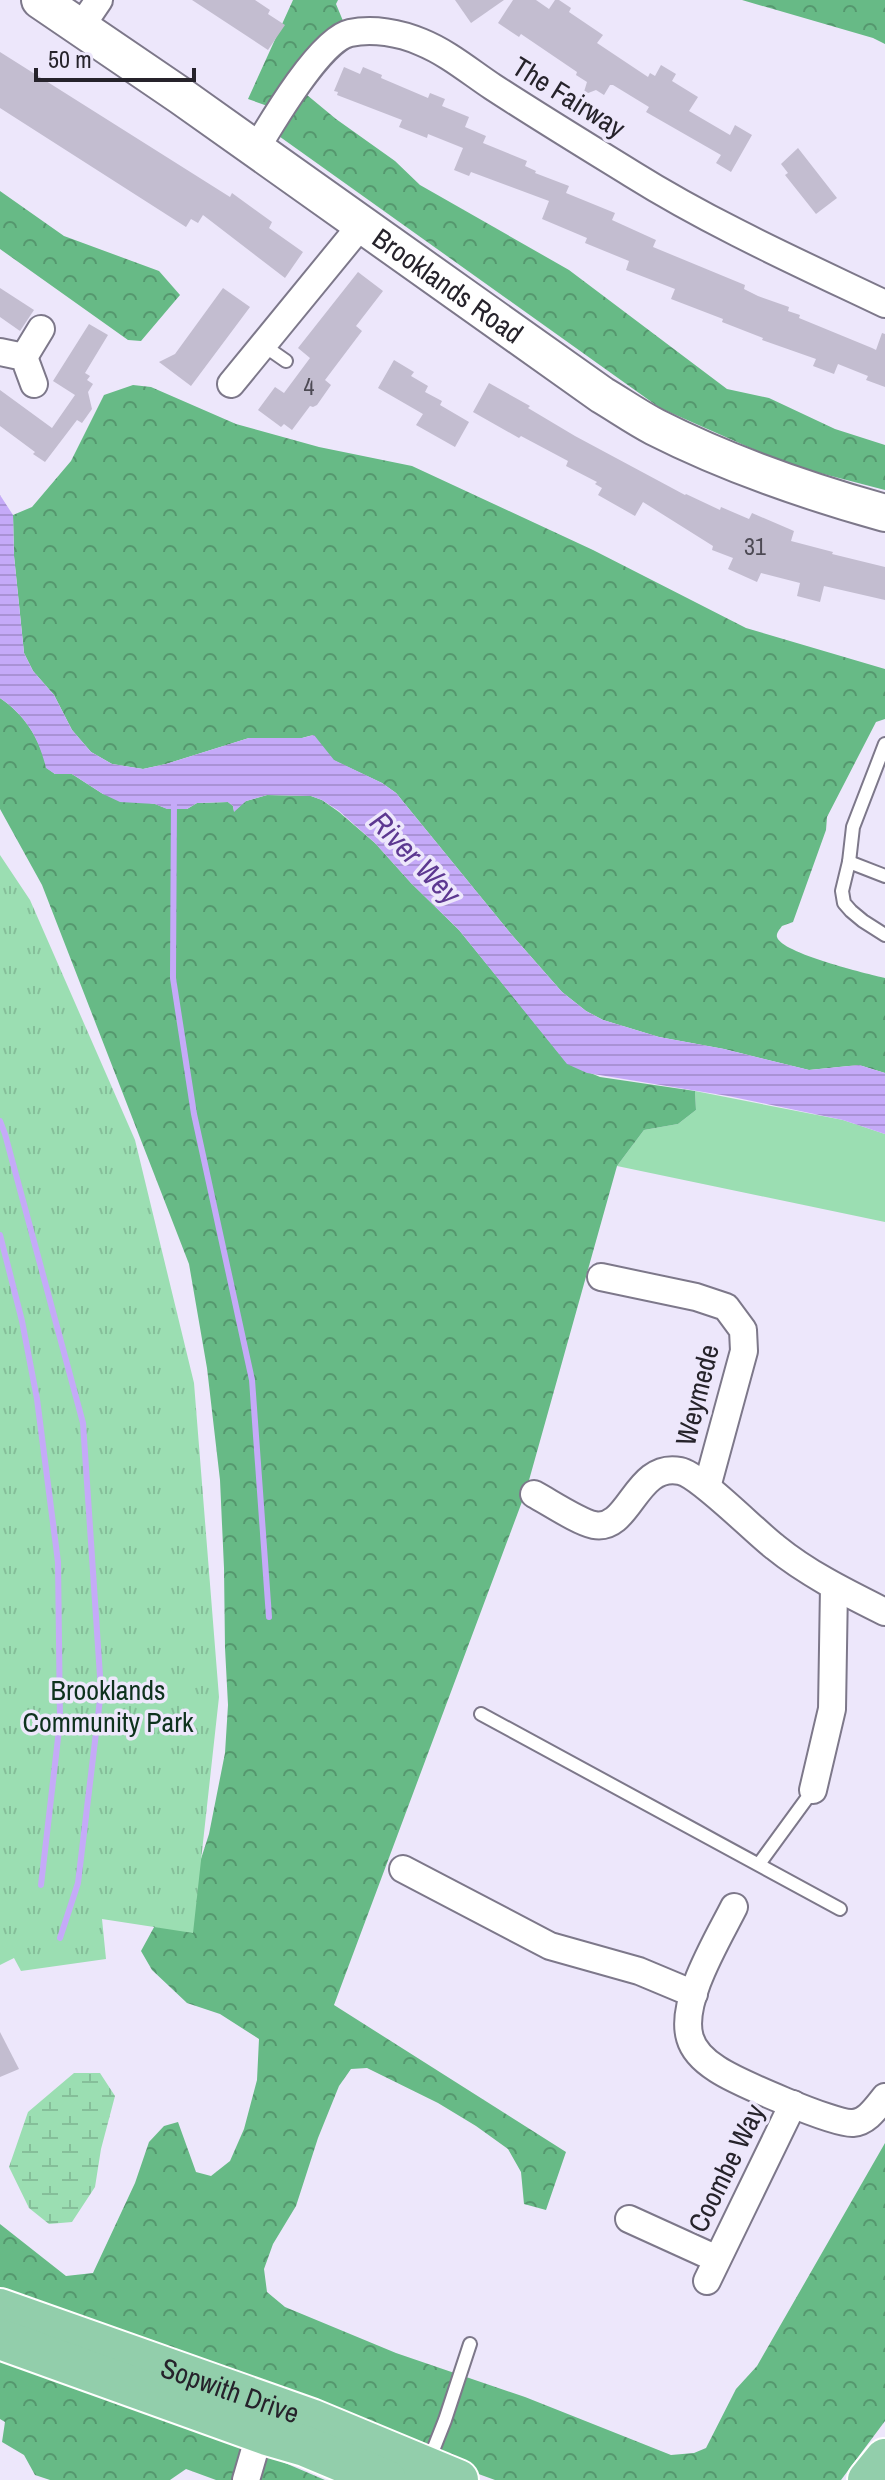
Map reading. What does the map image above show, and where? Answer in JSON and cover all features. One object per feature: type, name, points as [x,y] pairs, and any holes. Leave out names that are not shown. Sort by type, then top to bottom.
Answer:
[{"type":"main road","name":"Brooklands Road","points":[[40,0],[90,14],[256,149],[602,395],[652,426],[813,493],[885,513]]},
{"type":"main road","name":"Sopwith Drive","points":[[0,2309],[311,2419],[442,2473]]},
{"type":"main road","name":"Sopwith Drive","points":[[0,2339],[305,2446],[386,2480]]},
{"type":"main road","points":[[868,2480],[885,2459]]},
{"type":"street","name":"The Fairway","points":[[256,149],[279,110],[323,52],[348,33],[385,32],[405,36],[456,60],[491,86],[655,188],[769,249],[885,304]]},
{"type":"street","points":[[231,384],[362,224]]},
{"type":"street","points":[[34,384],[12,354],[41,329]]},
{"type":"street","name":"Weymede","points":[[601,1277],[696,1297],[726,1307],[743,1330],[744,1351],[707,1487]]},
{"type":"street","name":"Weymede","points":[[534,1494],[593,1525],[607,1524],[623,1512],[642,1484],[661,1470],[683,1471],[707,1487],[776,1548],[834,1587],[885,1612]]},
{"type":"street","points":[[813,1790],[832,1709],[834,1587]]},
{"type":"street","points":[[403,1869],[550,1946],[639,1971],[694,1994]]},
{"type":"street","points":[[734,1907],[694,1994],[687,2017],[690,2039],[699,2056],[719,2071],[841,2123],[855,2123],[870,2115],[885,2097]]},
{"type":"street","name":"Coombe Way","points":[[629,2219],[712,2270],[793,2104]]},
{"type":"street","points":[[246,2480],[260,2432]]},
{"type":"lane","points":[[263,345],[286,361]]},
{"type":"lane","points":[[885,744],[853,827],[842,891],[844,903],[863,921],[885,935]]},
{"type":"lane","points":[[849,862],[885,876]]},
{"type":"lane","points":[[481,1714],[840,1909]]},
{"type":"lane","points":[[759,1864],[813,1790]]},
{"type":"lane","points":[[442,2473],[445,2420],[470,2344]]},
{"type":"green space","points":[[293,0],[338,0],[336,4],[348,33],[279,110],[248,99]]},
{"type":"green space","points":[[742,0],[885,0],[885,44],[873,38]]},
{"type":"green space","points":[[307,95],[395,161],[420,185],[569,270],[727,389],[769,398],[835,429],[885,445],[885,490],[789,465],[660,408],[276,134],[284,117]]},
{"type":"green space","points":[[0,191],[64,236],[159,271],[180,295],[141,341],[128,340],[0,249]]},
{"type":"green space","points":[[133,385],[151,387],[236,424],[319,447],[412,466],[593,550],[746,628],[885,669],[885,719],[876,722],[827,817],[826,830],[793,922],[782,926],[777,937],[793,950],[808,956],[885,978],[885,1073],[859,1065],[809,1070],[659,1037],[603,1020],[586,1011],[562,992],[511,934],[396,793],[333,760],[313,735],[302,738],[249,738],[143,769],[112,764],[91,752],[72,730],[54,695],[33,671],[24,653],[13,515],[32,507],[71,461],[104,395]]},
{"type":"green space","points":[[0,698],[30,728],[47,768],[55,774],[72,774],[103,794],[168,809],[187,809],[197,803],[228,802],[234,811],[246,801],[267,795],[311,796],[322,800],[375,843],[459,930],[567,1063],[600,1077],[695,1091],[696,1110],[678,1124],[644,1130],[617,1166],[526,1491],[334,2005],[566,2152],[546,2210],[524,2204],[521,2172],[508,2149],[438,2103],[367,2068],[351,2069],[339,2086],[296,2206],[273,2244],[264,2269],[267,2292],[285,2307],[396,2353],[525,2397],[671,2455],[694,2453],[706,2448],[736,2389],[757,2366],[885,2143],[885,2421],[841,2480],[495,2480],[0,2300],[0,2224],[66,2276],[93,2273],[135,2183],[149,2142],[164,2126],[178,2122],[196,2172],[211,2176],[230,2161],[244,2129],[257,2080],[259,2039],[220,2014],[187,2003],[152,1970],[141,1951],[159,1918],[190,1893],[209,1834],[225,1753],[228,1705],[220,1480],[207,1368],[189,1264],[42,885],[0,809]]},
{"type":"green space","name":"Brooklands Community Park","points":[[0,855],[30,900],[135,1140],[194,1383],[219,1697],[193,1933],[102,1919],[106,1959],[21,1971],[14,1958],[0,1965]]},
{"type":"green space","points":[[695,1091],[843,1120],[885,1134],[885,1222],[617,1166],[644,1130],[678,1124],[696,1110]]},
{"type":"green space","points":[[74,2073],[100,2073],[115,2096],[95,2187],[72,2222],[49,2224],[29,2208],[9,2167],[28,2112]]},
{"type":"green space","points":[[0,2357],[194,2424],[325,2480],[216,2480],[186,2469],[170,2480],[50,2480],[35,2475],[24,2455],[2,2442],[5,2422],[0,2419]]},
{"type":"water","name":"River Wey","points":[[0,495],[13,515],[24,653],[33,671],[54,695],[72,730],[91,752],[112,764],[143,769],[249,738],[302,738],[314,735],[334,760],[396,793],[511,934],[562,992],[586,1011],[603,1020],[659,1037],[809,1070],[859,1065],[885,1073],[885,1134],[843,1120],[728,1096],[587,1073],[567,1064],[459,930],[375,843],[322,800],[311,796],[267,795],[246,801],[234,812],[228,802],[197,803],[187,809],[167,809],[155,804],[120,802],[72,774],[55,774],[46,768],[30,728],[0,698]]},
{"type":"building","points":[[192,0],[255,0],[270,10],[268,14],[285,25],[268,50]]},
{"type":"building","points":[[455,0],[504,0],[471,23]]},
{"type":"building","points":[[513,0],[536,0],[549,9],[555,0],[559,0],[571,8],[569,12],[603,35],[597,43],[648,77],[650,73],[655,76],[661,65],[676,74],[672,81],[698,97],[689,111],[730,135],[735,125],[752,135],[731,172],[716,163],[721,155],[646,112],[649,107],[613,85],[604,95],[596,90],[583,95],[587,82],[576,75],[577,72],[521,34],[519,37],[498,23]]},
{"type":"building","points":[[0,52],[230,197],[232,193],[272,222],[269,228],[303,252],[285,278],[203,215],[198,223],[191,219],[186,227],[0,108]]},
{"type":"building","points":[[344,67],[360,74],[363,67],[428,98],[430,93],[445,99],[442,106],[469,117],[465,127],[486,136],[483,143],[527,161],[525,166],[535,173],[569,186],[566,193],[615,213],[612,220],[656,240],[653,247],[745,285],[744,289],[758,296],[789,307],[788,311],[800,315],[799,318],[876,350],[882,333],[885,334],[885,387],[866,380],[868,376],[838,364],[834,374],[813,366],[816,359],[762,340],[722,322],[723,319],[671,299],[675,289],[626,270],[629,261],[585,243],[587,238],[542,219],[549,201],[471,172],[469,176],[454,170],[463,148],[399,127],[402,120],[337,95],[338,92],[334,91]]},
{"type":"building","points":[[798,148],[837,198],[816,214],[785,175],[788,173],[781,164]]},
{"type":"building","points":[[358,272],[383,291],[356,326],[362,331],[325,380],[331,385],[317,405],[310,406],[292,430],[284,424],[281,427],[258,410],[275,387],[284,393],[310,358],[298,348]]},
{"type":"building","points":[[0,288],[34,310],[20,331],[0,317]]},
{"type":"building","points":[[223,288],[250,307],[191,386],[159,362],[175,354]]},
{"type":"building","points":[[89,324],[108,335],[85,373],[90,376],[87,380],[93,384],[88,392],[92,409],[82,423],[77,420],[45,462],[0,426],[0,390],[52,428],[75,395],[53,381]]},
{"type":"building","points":[[394,360],[414,372],[411,376],[428,386],[425,392],[442,401],[440,405],[469,422],[455,447],[416,425],[423,414],[378,388]]},
{"type":"building","points":[[489,383],[575,436],[685,495],[749,519],[752,513],[794,531],[791,541],[885,567],[885,600],[824,586],[820,602],[797,596],[800,583],[761,573],[757,582],[728,569],[733,558],[712,550],[713,546],[643,502],[635,516],[598,495],[602,488],[595,484],[597,482],[566,466],[568,461],[473,412]]},
{"type":"building","points":[[0,2032],[19,2069],[0,2077]]},
{"type":"waterway","points":[[174,801],[173,978],[194,1114],[252,1380],[269,1617]]},
{"type":"waterway","points":[[0,1121],[83,1423],[101,1691],[78,1883],[60,1938]]},
{"type":"waterway","points":[[0,1235],[22,1321],[37,1399],[58,1562],[60,1721],[41,1885]]}]
